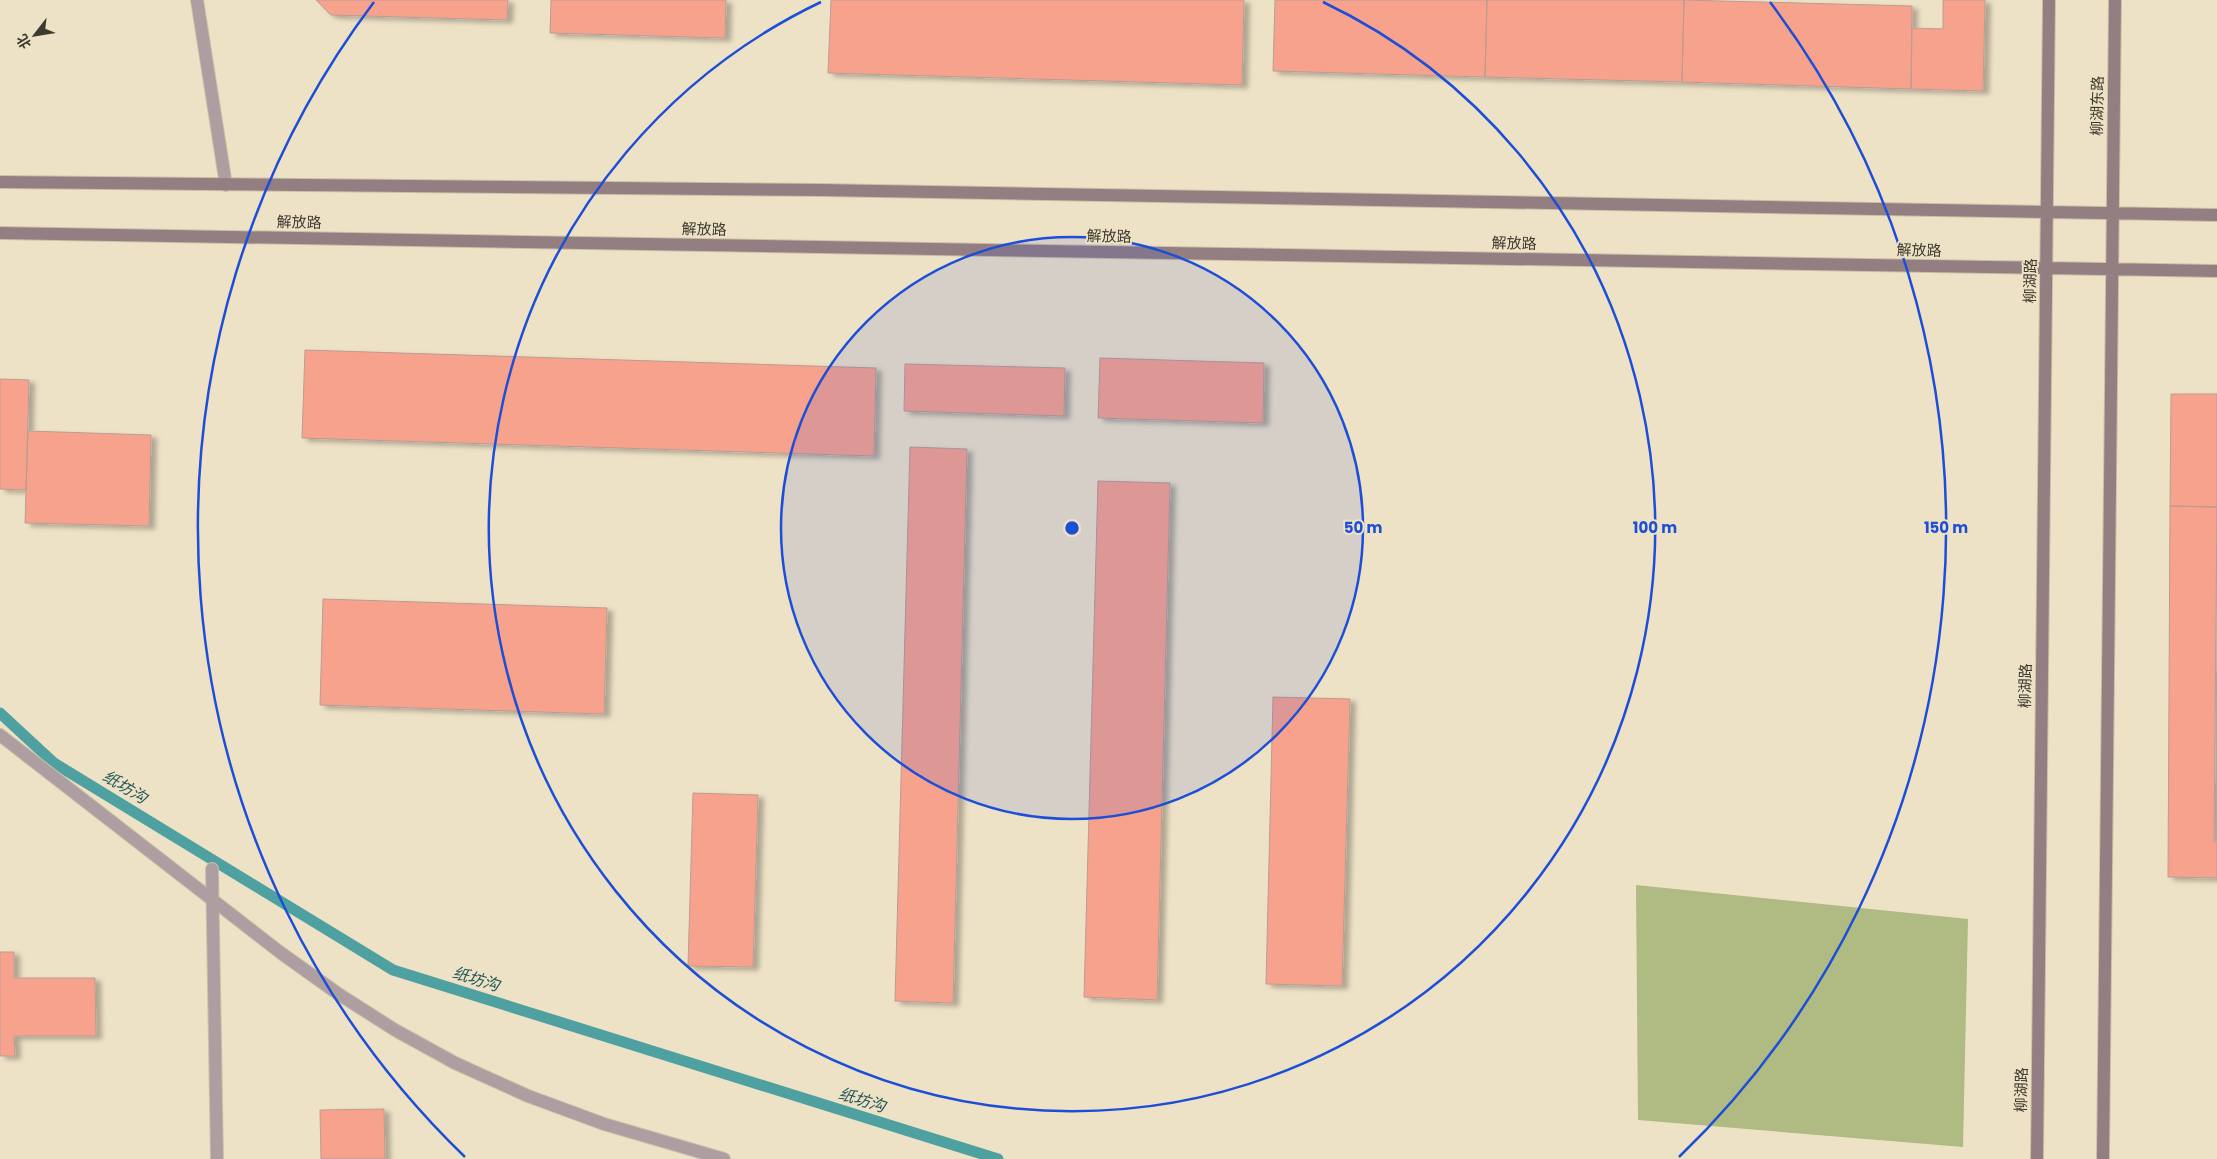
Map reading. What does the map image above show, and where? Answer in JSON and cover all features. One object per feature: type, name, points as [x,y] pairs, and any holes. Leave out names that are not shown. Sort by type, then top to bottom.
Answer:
[{"type":"main road","points":[[2046,212],[2049,0]]},
{"type":"main road","name":"柳湖东路","points":[[2113,213],[2115,0]]},
{"type":"main road","points":[[0,182],[822,190],[2217,215]]},
{"type":"main road","name":"柳湖路","points":[[2037,1159],[2046,212]]},
{"type":"main road","points":[[2102,1159],[2113,213]]},
{"type":"main road","name":"解放路","points":[[0,233],[2217,271]]},
{"type":"street","points":[[197,0],[226,184]]},
{"type":"street","points":[[0,735],[213,901],[337,993],[395,1030],[456,1063],[528,1096],[595,1121],[724,1159]]},
{"type":"street","points":[[212,869],[217,1159]]},
{"type":"green space","points":[[1636,885],[1968,919],[1963,1147],[1638,1120]]},
{"type":"building","points":[[316,0],[508,0],[507,20],[331,15]]},
{"type":"building","points":[[551,0],[726,0],[725,38],[550,33]]},
{"type":"building","points":[[831,0],[1244,0],[1242,85],[828,73]]},
{"type":"building","points":[[1275,0],[1487,0],[1485,77],[1273,71]]},
{"type":"building","points":[[1487,0],[1684,0],[1682,82],[1485,77]]},
{"type":"building","points":[[1684,0],[1912,6],[1911,89],[1682,82]]},
{"type":"building","points":[[1943,0],[1985,0],[1983,91],[1911,89],[1912,28],[1943,29]]},
{"type":"building","points":[[305,350],[876,368],[874,456],[302,438]]},
{"type":"building","points":[[1100,358],[1264,363],[1263,423],[1098,418]]},
{"type":"building","points":[[905,364],[1065,368],[1064,416],[904,411]]},
{"type":"building","points":[[0,379],[29,380],[26,490],[0,489]]},
{"type":"building","points":[[2171,394],[2217,394],[2217,507],[2170,506]]},
{"type":"building","points":[[28,431],[151,435],[149,526],[25,523]]},
{"type":"building","points":[[910,447],[967,449],[953,1003],[895,1001]]},
{"type":"building","points":[[1098,481],[1170,483],[1157,1000],[1084,997]]},
{"type":"building","points":[[2170,506],[2217,507],[2214,842],[2217,842],[2217,878],[2168,877]]},
{"type":"building","points":[[323,599],[607,608],[604,714],[320,705]]},
{"type":"building","points":[[1273,697],[1350,699],[1342,986],[1266,984]]},
{"type":"building","points":[[693,793],[758,795],[753,967],[688,966]]},
{"type":"building","points":[[0,952],[14,952],[14,978],[95,978],[96,1036],[14,1036],[15,1056],[0,1056]]},
{"type":"building","points":[[384,1109],[385,1159],[321,1159],[320,1110]]},
{"type":"waterway","name":"纸坊沟","points":[[0,713],[54,763],[393,970],[998,1159]]}]
